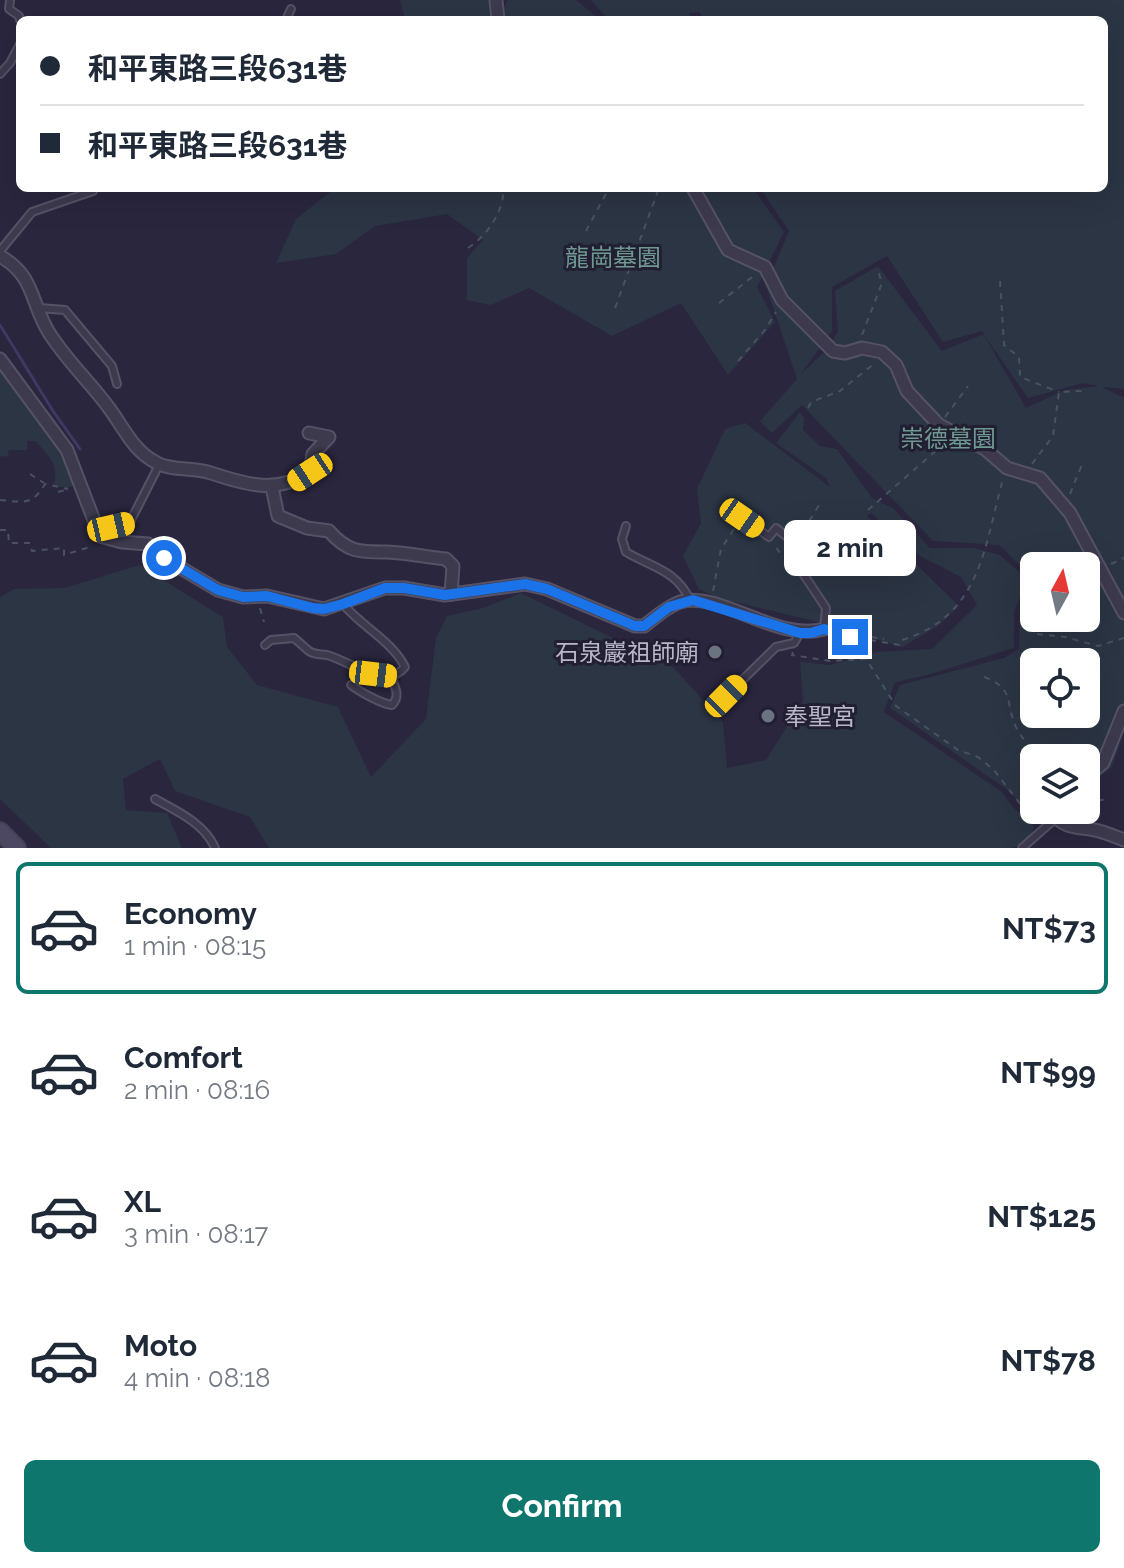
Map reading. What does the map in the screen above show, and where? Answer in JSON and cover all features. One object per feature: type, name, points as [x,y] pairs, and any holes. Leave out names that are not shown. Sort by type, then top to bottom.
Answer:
[{"type":"main road","points":[[0,831],[17,848]]},
{"type":"street","points":[[695,192],[728,250],[765,267],[782,300],[833,351],[845,353],[862,348],[882,352],[896,365],[907,391],[939,425],[985,449],[1007,468],[1040,478],[1065,506],[1090,552]]},
{"type":"street","points":[[0,253],[25,277],[47,330],[109,407],[131,443],[159,465],[207,471],[272,487],[295,482],[310,472],[313,454],[329,437],[309,433]]},
{"type":"street","points":[[0,359],[67,450],[98,531],[122,542],[148,544],[164,558],[218,590],[243,597],[267,596],[324,609],[385,588],[451,594],[525,584],[547,589],[626,623],[644,626],[669,607],[690,600],[710,604],[797,638],[824,629]]},
{"type":"street","points":[[272,487],[278,516],[307,528],[329,531],[338,541],[365,554],[387,552],[446,559],[453,566],[451,594]]},
{"type":"street","points":[[1100,571],[1124,613]]},
{"type":"street","points":[[1100,765],[1124,711]]},
{"type":"street","points":[[1068,824],[1075,829],[1096,830],[1124,840]]},
{"type":"lane","points":[[10,0],[9,9],[19,16]]},
{"type":"lane","points":[[288,16],[291,9]]},
{"type":"lane","points":[[0,74],[16,52]]},
{"type":"lane","points":[[0,253],[32,212],[90,192]]},
{"type":"lane","points":[[39,308],[65,310],[112,366],[117,384]]},
{"type":"lane","points":[[98,531],[135,518],[159,465]]},
{"type":"lane","points":[[742,518],[769,537],[776,528],[792,541],[800,540],[815,553]]},
{"type":"lane","points":[[626,526],[622,539],[626,552],[663,569],[682,584],[690,600]]},
{"type":"lane","points":[[792,541],[790,554],[826,608],[824,629],[861,638],[861,632]]},
{"type":"lane","points":[[265,645],[271,640],[294,638],[311,654],[328,655],[373,674],[390,676],[401,672],[405,667],[398,652],[343,604]]},
{"type":"lane","points":[[726,696],[776,647],[797,638]]},
{"type":"lane","points":[[351,685],[387,706],[392,705],[398,693],[390,676]]},
{"type":"lane","points":[[155,799],[210,835],[215,848]]},
{"type":"lane","points":[[1022,848],[1048,824]]},
{"type":"path","points":[[468,248],[484,234],[500,212],[504,192]]},
{"type":"path","points":[[586,231],[607,192]]},
{"type":"path","points":[[615,308],[658,192]]},
{"type":"path","points":[[719,303],[765,267]]},
{"type":"path","points":[[862,348],[860,339],[882,283],[878,271]]},
{"type":"path","points":[[1000,281],[1004,345],[1019,357],[1020,377],[1059,392],[1083,391]]},
{"type":"path","points":[[738,361],[765,330],[782,300]]},
{"type":"path","points":[[808,408],[811,402],[840,391],[865,373],[882,352]]},
{"type":"path","points":[[939,425],[968,386]]},
{"type":"path","points":[[1027,476],[1041,449],[1053,436],[1059,392]]},
{"type":"path","points":[[868,510],[955,434]]},
{"type":"path","points":[[1065,506],[1083,462]]},
{"type":"path","points":[[30,474],[45,484],[66,489],[58,492]]},
{"type":"path","points":[[884,639],[869,638],[900,645],[902,640],[939,621],[963,600],[972,586],[993,525],[1004,477]]},
{"type":"path","points":[[0,500],[24,502],[37,498],[45,484]]},
{"type":"path","points":[[799,535],[821,502]]},
{"type":"path","points":[[710,604],[721,549],[742,518]]},
{"type":"path","points":[[802,531],[831,553],[830,546],[875,518]]},
{"type":"path","points":[[0,530],[8,530],[9,543],[30,543],[32,551],[64,548],[64,555],[94,546],[98,531]]},
{"type":"path","points":[[778,548],[782,558]]},
{"type":"path","points":[[1100,569],[1124,558]]},
{"type":"path","points":[[1037,634],[1065,637],[1098,646],[1124,638]]},
{"type":"path","points":[[797,638],[792,655],[830,661],[866,659],[896,706],[958,750],[978,757],[994,770],[1020,804]]},
{"type":"path","points":[[984,677],[996,681],[1006,692],[1017,728],[1029,744]]},
{"type":"path","points":[[1100,800],[1106,799]]},
{"type":"green space","points":[[400,0],[498,0],[491,16],[404,16]]},
{"type":"green space","points":[[508,0],[576,0],[596,16],[500,16]]},
{"type":"green space","name":"崇德墓園","points":[[591,0],[1124,0],[1124,389],[1102,387],[1124,398],[1124,731],[1112,767],[1100,777],[1100,744],[1020,744],[1020,803],[1009,791],[890,708],[900,685],[1004,658],[1019,649],[1020,610],[1020,632],[1100,632],[1100,552],[1020,552],[1020,565],[999,545],[933,541],[802,405],[772,433],[760,421],[797,379],[766,286],[789,231],[763,192],[1108,192],[1108,16],[702,16],[699,12],[689,13],[690,16],[605,16]],"holes":[[[887,256],[943,342],[982,331],[984,334],[942,351],[878,266],[835,291],[838,332],[825,351],[801,374],[832,331],[832,287]],[[984,335],[1028,398],[1083,383],[1099,386],[1065,390],[1026,408]]]},
{"type":"green space","name":"龍崗墓園","points":[[330,192],[756,192],[784,232],[757,287],[775,322],[728,375],[681,303],[612,336],[529,288],[491,305],[467,300],[467,258],[483,240],[447,214],[375,226],[336,254],[276,263],[296,219]]},
{"type":"green space","points":[[0,366],[38,422],[63,452],[76,485],[66,488],[54,485],[54,465],[36,441],[27,441],[27,450],[9,450],[7,457],[0,456]]},
{"type":"green space","points":[[800,412],[804,419],[803,430],[820,446],[837,449],[872,498],[893,508],[930,548],[974,548],[1000,555],[1020,573],[1020,597],[1014,612],[1014,648],[895,682],[884,712],[1002,792],[1020,813],[1020,824],[1034,826],[1029,843],[1011,848],[269,848],[250,817],[175,791],[160,759],[123,779],[126,810],[167,813],[182,848],[51,848],[0,799],[0,597],[14,589],[65,588],[139,565],[223,617],[227,647],[257,685],[338,707],[371,777],[426,719],[436,638],[447,616],[483,608],[521,593],[674,668],[723,722],[727,768],[766,760],[803,701],[800,662],[831,665],[877,652],[932,649],[977,605],[961,577],[918,555],[871,513],[867,516],[959,606],[938,626],[902,647],[719,598],[699,589],[683,556],[701,523],[697,489],[725,429],[745,423],[830,487],[826,478],[776,443]]},
{"type":"waterway","points":[[0,325],[80,449]]},
{"type":"place","name":"石泉巖祖師廟","points":[[715,652]]},
{"type":"place","name":"奉聖宮","points":[[768,716]]},
{"type":"route","points":[[164,558],[218,590],[243,597],[267,596],[313,608],[324,609],[343,604],[385,588],[445,595],[525,584],[547,589],[635,626],[644,626],[669,607],[693,600],[800,633],[824,629],[850,637]]}]
